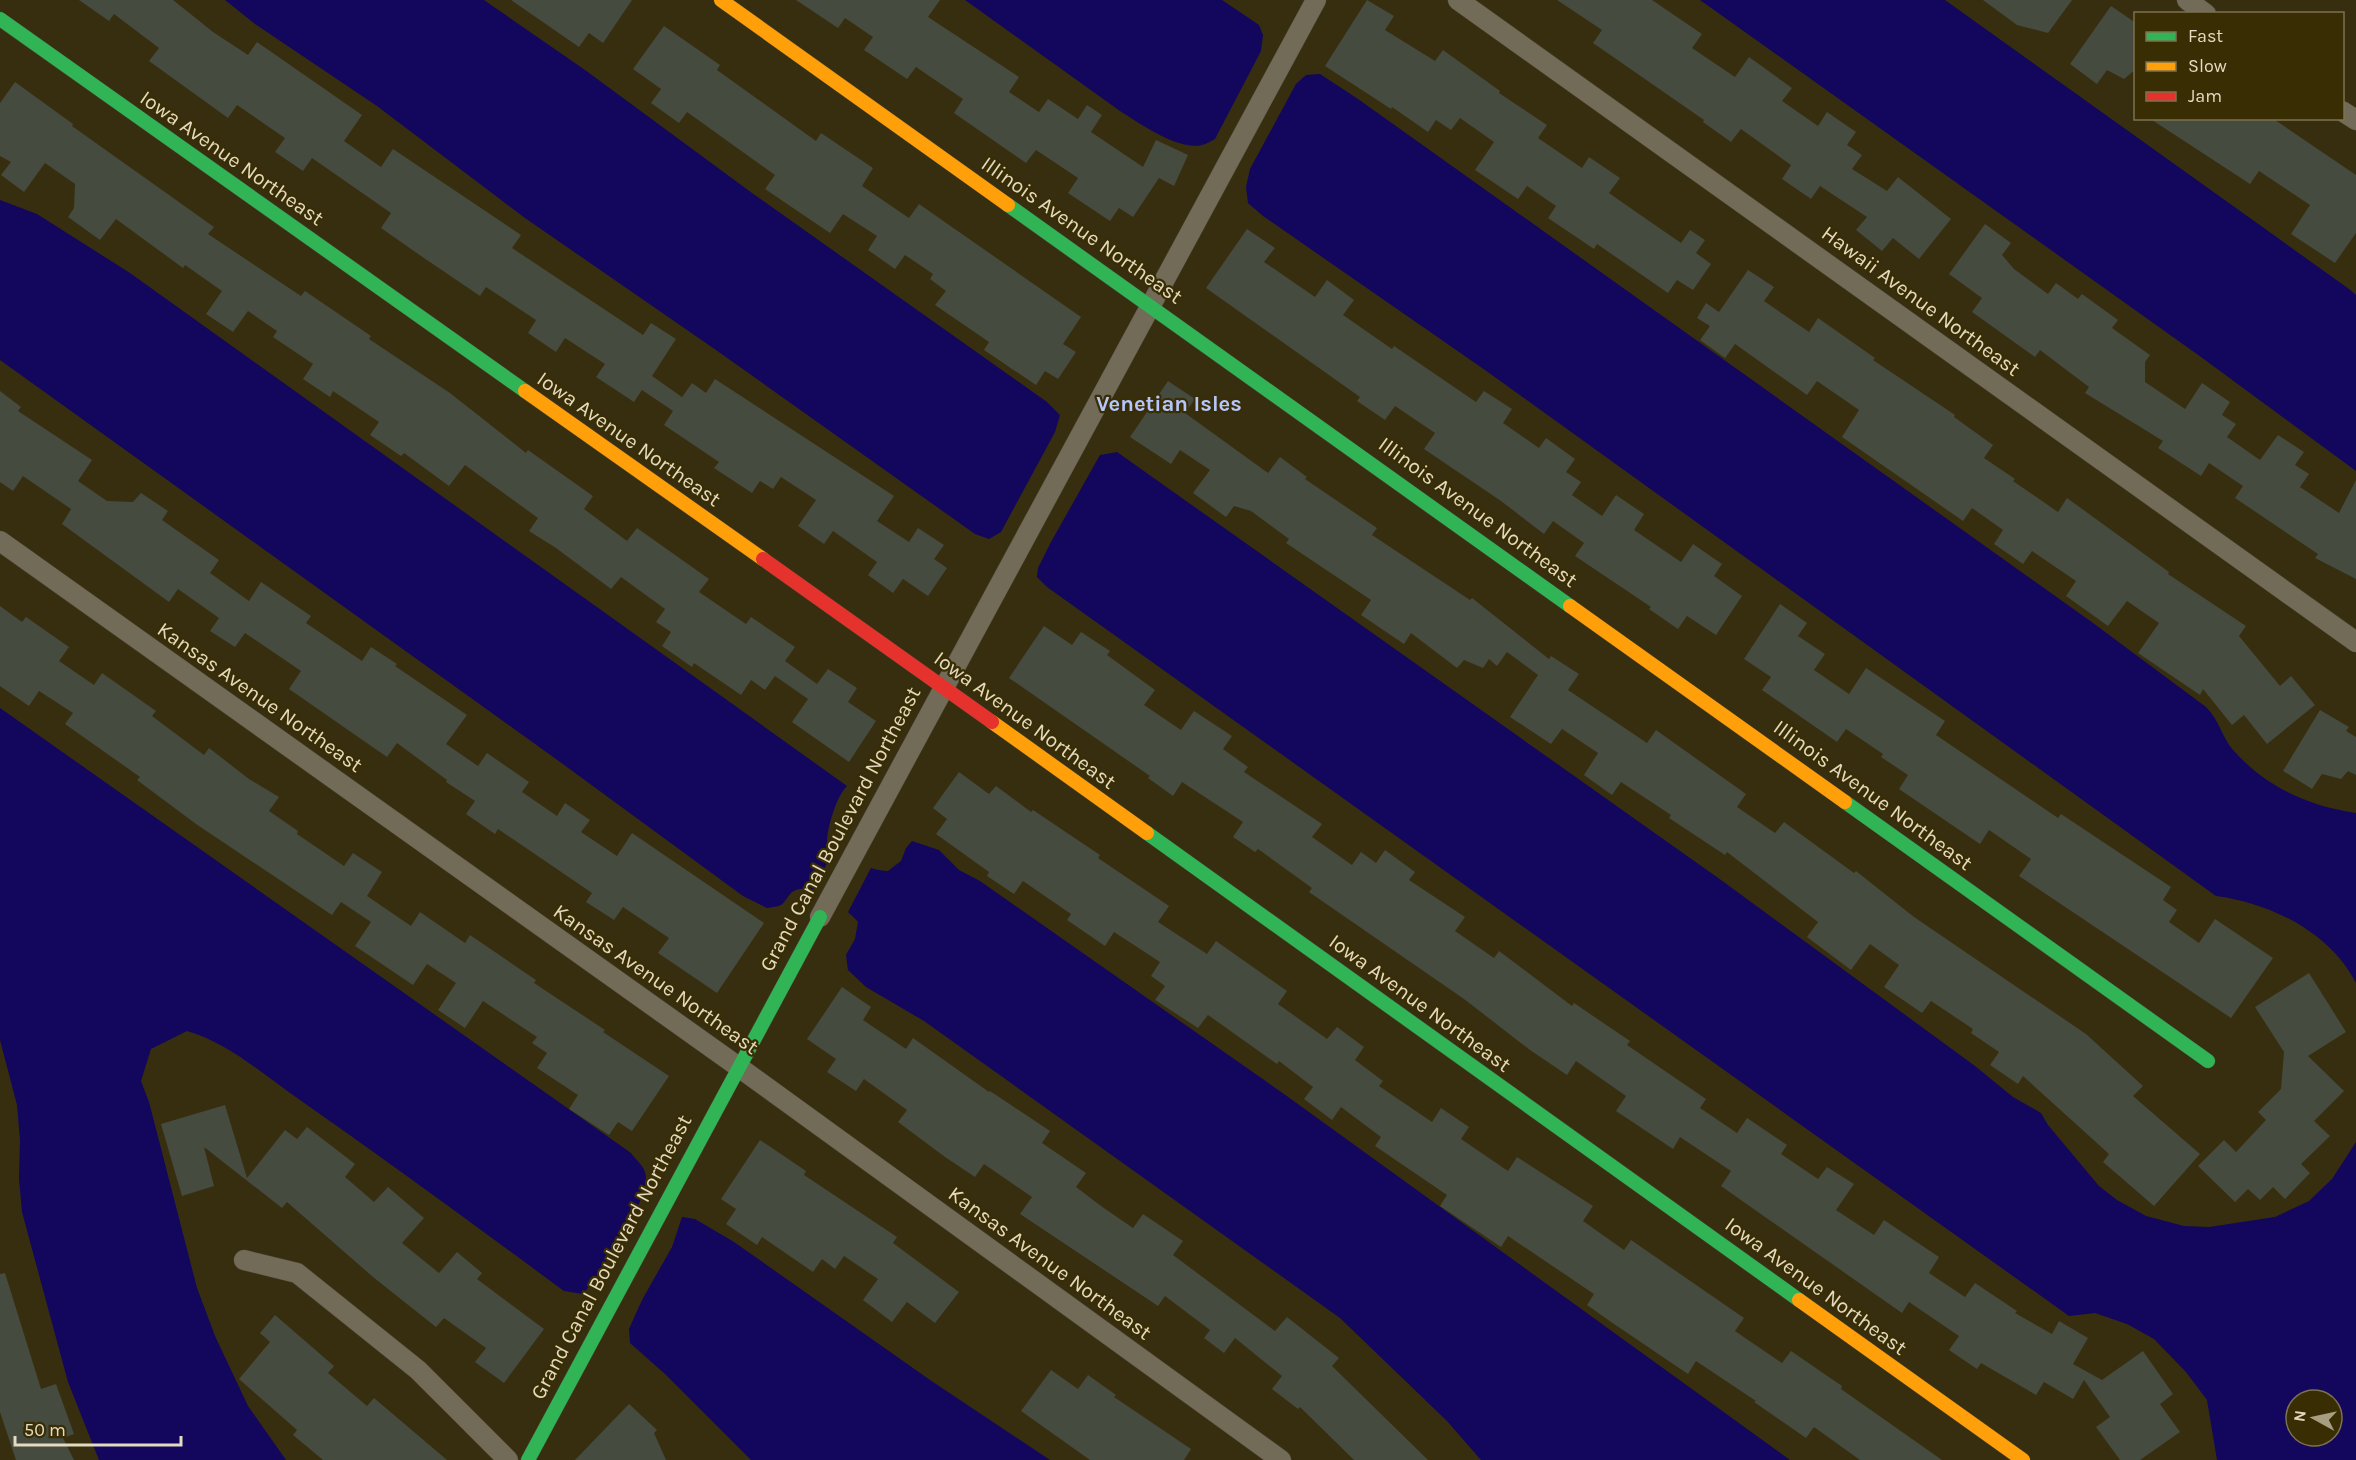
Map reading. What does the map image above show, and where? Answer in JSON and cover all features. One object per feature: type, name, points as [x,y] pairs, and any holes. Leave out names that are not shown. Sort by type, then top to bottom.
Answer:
[{"type":"street","name":"Illinois Avenue Northeast","points":[[721,0],[2208,1061]]},
{"type":"street","name":"Grand Canal Boulevard Northeast","points":[[528,1460],[740,1068],[859,842],[1316,0]]},
{"type":"street","name":"Hawaii Avenue Northeast","points":[[1458,0],[2356,642]]},
{"type":"street","points":[[2187,0],[2203,12]]},
{"type":"street","name":"Iowa Avenue Northeast","points":[[0,19],[943,687],[2023,1460]]},
{"type":"street","name":"Kansas Avenue Northeast","points":[[0,541],[740,1068],[1281,1460]]},
{"type":"street","points":[[244,1260],[297,1273],[418,1370],[508,1460]]},
{"type":"shaded area","points":[[225,0],[484,0],[1047,402],[1060,415],[1055,432],[1001,532],[989,539],[975,534],[525,218],[377,106],[255,24]]},
{"type":"shaded area","points":[[965,0],[1222,0],[1259,25],[1263,35],[1261,51],[1215,139],[1204,145],[1193,146],[1171,140],[1148,129]]},
{"type":"shaded area","points":[[1700,0],[1945,0],[2349,289],[2356,295],[2356,471],[2201,357]]},
{"type":"shaded area","points":[[1320,74],[2093,623],[2206,707],[2233,750],[2259,774],[2305,800],[2356,813],[2356,983],[2345,965],[2315,935],[2297,923],[2257,905],[2216,896],[1485,370],[1263,216],[1248,203],[1246,187],[1250,169],[1296,84],[1306,75]]},
{"type":"shaded area","points":[[0,200],[37,214],[130,273],[847,786],[836,805],[829,829],[827,843],[834,848],[863,865],[888,871],[901,861],[906,848],[912,841],[939,850],[959,870],[980,881],[1284,1094],[1790,1460],[1481,1460],[1447,1421],[1340,1318],[924,1021],[866,987],[848,970],[846,955],[855,939],[858,922],[837,903],[819,893],[801,889],[792,892],[781,905],[776,907],[767,908],[743,896],[0,360]]},
{"type":"shaded area","points":[[1117,452],[1721,880],[1975,1066],[2013,1097],[2041,1113],[2048,1125],[2099,1186],[2117,1200],[2146,1216],[2184,1226],[2209,1227],[2275,1217],[2309,1201],[2332,1179],[2356,1142],[2356,1460],[2217,1460],[2207,1400],[2186,1372],[2154,1339],[2127,1324],[2095,1313],[2069,1316],[1047,587],[1037,577],[1038,568],[1100,455]]},
{"type":"shaded area","points":[[0,708],[631,1153],[645,1172],[646,1183],[641,1198],[623,1235],[583,1294],[564,1291],[246,1061],[217,1043],[187,1031],[151,1049],[141,1081],[149,1102],[197,1288],[215,1336],[248,1406],[286,1460],[99,1460],[68,1382],[22,1212],[17,1105],[0,1040]]},
{"type":"shaded area","points":[[682,1217],[695,1219],[734,1242],[930,1380],[1050,1460],[751,1460],[665,1374],[630,1343],[629,1329],[642,1300],[672,1247]]},
{"type":"pier","points":[[836,846],[872,866],[847,914],[812,892]]},
{"type":"building","points":[[79,0],[173,0],[213,32],[248,55],[257,42],[362,115],[344,141],[381,167],[393,149],[521,235],[512,248],[643,335],[651,323],[676,339],[652,376],[682,397],[692,383],[706,393],[715,379],[894,496],[877,521],[909,542],[918,528],[944,545],[934,559],[947,568],[928,596],[903,579],[893,593],[868,575],[877,562],[833,531],[824,544],[798,526],[816,500],[781,477],[773,489],[760,481],[752,493],[714,468],[719,462],[664,425],[673,411],[642,390],[634,402],[596,377],[605,364],[565,338],[556,352],[528,333],[536,320],[486,287],[480,296],[381,228],[391,213],[312,158],[303,171],[275,152],[285,138],[237,105],[228,118],[149,61],[159,48],[114,14],[109,21]]},
{"type":"building","points":[[511,0],[632,0],[603,43],[589,33],[579,47]]},
{"type":"building","points":[[796,0],[940,0],[928,17],[1019,77],[1009,92],[1039,112],[1048,99],[1078,119],[1087,105],[1102,115],[1091,132],[1143,167],[1156,140],[1188,155],[1174,186],[1159,178],[1133,217],[1119,208],[1110,221],[1068,193],[1078,178],[1036,150],[1026,163],[954,113],[963,99],[916,67],[907,79],[864,50],[873,37],[845,18],[838,28]]},
{"type":"building","points":[[1367,0],[1394,16],[1385,30],[1435,61],[1443,50],[1500,91],[1499,93],[1547,125],[1538,138],[1582,168],[1589,157],[1620,178],[1609,193],[1681,243],[1690,230],[1705,240],[1696,253],[1711,264],[1693,290],[1677,280],[1668,293],[1597,244],[1594,249],[1548,218],[1556,206],[1527,186],[1518,199],[1475,170],[1494,142],[1460,118],[1451,130],[1436,120],[1428,132],[1325,66]]},
{"type":"building","points":[[1557,0],[1652,0],[1702,34],[1692,48],[1735,77],[1749,57],[1792,88],[1782,101],[1818,126],[1827,112],[1856,132],[1847,145],[1862,155],[1852,169],[1887,191],[1898,177],[1951,219],[1919,259],[1893,238],[1882,251],[1856,230],[1867,217],[1820,186],[1811,199],[1782,179],[1791,165],[1741,129],[1731,142],[1703,122],[1704,120],[1593,43],[1602,30]]},
{"type":"building","points":[[1983,0],[2072,0],[2048,33],[2017,25]]},
{"type":"building","points":[[2111,6],[2134,22],[2134,71],[2124,79],[2107,70],[2097,84],[2070,64]]},
{"type":"building","points":[[664,26],[720,65],[717,70],[816,141],[821,133],[873,168],[862,186],[909,218],[919,204],[1081,317],[1063,344],[1076,352],[1058,379],[1045,371],[1036,385],[984,350],[989,342],[935,305],[946,291],[930,279],[933,274],[905,255],[895,269],[868,250],[877,236],[843,214],[830,233],[765,189],[775,175],[687,112],[679,123],[651,103],[661,89],[633,69]]},
{"type":"building","points":[[15,82],[73,124],[72,126],[214,227],[208,234],[301,296],[305,291],[371,336],[369,339],[450,393],[526,453],[528,450],[593,496],[584,509],[627,541],[637,528],[709,579],[699,592],[746,624],[751,617],[795,647],[785,661],[817,684],[828,669],[857,688],[848,702],[876,721],[849,762],[792,722],[808,699],[775,676],[765,690],[751,680],[741,695],[694,663],[692,667],[662,646],[671,632],[656,622],[665,609],[621,577],[611,589],[529,531],[538,518],[465,465],[449,486],[404,453],[401,456],[370,435],[379,422],[333,391],[330,397],[303,379],[313,364],[273,337],[277,331],[248,311],[233,332],[206,314],[222,291],[185,265],[183,268],[116,219],[100,240],[68,217],[74,208],[75,184],[45,163],[24,192],[1,175],[11,162],[0,156],[0,103]]},
{"type":"building","points":[[2152,120],[2275,120],[2356,175],[2356,233],[2335,263],[2291,234],[2310,205],[2259,171],[2250,184]]},
{"type":"building","points":[[1985,224],[2011,243],[2002,255],[2014,269],[2048,294],[2056,283],[2078,299],[2082,294],[2118,320],[2112,328],[2150,355],[2145,362],[2145,382],[2185,409],[2202,383],[2230,402],[2222,415],[2236,424],[2227,437],[2260,460],[2278,435],[2304,452],[2295,465],[2309,474],[2300,487],[2339,513],[2356,480],[2356,579],[2315,558],[2318,554],[2235,498],[2243,486],[2209,463],[2201,476],[2158,448],[2163,441],[2085,393],[2089,387],[2040,350],[2035,357],[1972,312],[1982,298],[1949,274]]},
{"type":"building","points":[[1247,229],[1275,248],[1264,262],[1315,297],[1327,280],[1354,300],[1343,315],[1392,349],[1394,346],[1476,402],[1484,391],[1512,409],[1503,423],[1539,448],[1546,438],[1575,459],[1566,472],[1581,482],[1572,495],[1602,516],[1616,495],[1644,514],[1634,530],[1681,562],[1693,544],[1722,564],[1714,576],[1742,596],[1716,635],[1687,616],[1678,629],[1649,609],[1651,607],[1575,556],[1584,543],[1553,521],[1544,534],[1501,501],[1424,449],[1435,433],[1395,406],[1385,420],[1357,401],[1360,397],[1206,288]]},
{"type":"building","points":[[1748,270],[1774,287],[1764,301],[1809,332],[1818,318],[1875,358],[1873,360],[1955,415],[1954,417],[1993,445],[1984,458],[2015,479],[2013,481],[2058,512],[2067,498],[2169,572],[2168,574],[2246,626],[2239,636],[2280,686],[2291,676],[2315,705],[2267,744],[2244,715],[2232,725],[2203,689],[2200,695],[2138,653],[2159,623],[2127,601],[2108,626],[2066,596],[2076,581],[2032,551],[2023,564],[1994,544],[2003,530],[1972,508],[1963,521],[1842,437],[1859,410],[1817,381],[1807,395],[1735,344],[1725,358],[1700,340],[1710,326],[1697,318],[1706,303],[1719,312]]},
{"type":"building","points":[[1168,381],[1195,399],[1185,413],[1268,473],[1280,457],[1307,477],[1305,479],[1377,528],[1372,535],[1470,600],[1472,598],[1549,659],[1551,656],[1579,674],[1568,690],[1647,743],[1656,730],[1746,794],[1737,807],[1775,833],[1784,822],[1854,873],[1856,871],[1914,917],[2086,1034],[2143,1086],[2133,1096],[2200,1154],[2154,1206],[2103,1162],[2109,1154],[2023,1076],[2018,1084],[1990,1065],[1999,1052],[1971,1033],[1973,1029],[1931,1001],[1922,1013],[1884,987],[1899,965],[1870,944],[1851,970],[1807,937],[1818,922],[1727,852],[1725,855],[1669,818],[1671,815],[1621,782],[1612,795],[1584,775],[1598,753],[1562,729],[1551,744],[1510,717],[1538,675],[1507,652],[1497,666],[1489,659],[1483,668],[1464,660],[1457,668],[1411,633],[1404,644],[1361,615],[1371,600],[1286,543],[1289,539],[1251,511],[1234,506],[1226,517],[1193,493],[1210,470],[1180,450],[1171,464],[1130,437]]},
{"type":"building","points":[[0,391],[21,407],[18,411],[92,460],[78,481],[107,501],[133,502],[141,493],[168,511],[162,520],[219,560],[210,573],[249,601],[261,582],[311,616],[306,623],[362,661],[371,647],[467,715],[446,744],[478,766],[487,753],[529,782],[522,792],[557,816],[565,803],[590,820],[581,832],[617,856],[632,833],[764,923],[717,993],[658,953],[669,938],[623,907],[614,920],[586,902],[592,893],[498,829],[495,834],[466,814],[475,801],[446,782],[447,780],[397,743],[387,757],[289,689],[301,671],[245,633],[235,647],[210,631],[219,618],[178,589],[169,602],[62,524],[71,509],[23,476],[13,491],[0,482]]},
{"type":"building","points":[[1780,604],[1807,623],[1798,636],[1825,654],[1814,670],[1849,694],[1866,668],[1945,721],[1936,735],[2058,818],[2061,814],[2171,887],[2163,900],[2177,910],[2169,922],[2199,943],[2215,919],[2273,958],[2231,1018],[2019,876],[2031,859],[1989,830],[1980,844],[1899,789],[1908,775],[1881,757],[1883,754],[1846,729],[1837,742],[1762,690],[1771,677],[1744,659]]},
{"type":"building","points":[[0,606],[22,622],[26,617],[69,647],[59,661],[94,685],[102,673],[156,711],[152,716],[204,755],[209,748],[249,779],[279,797],[269,811],[298,831],[297,834],[344,866],[353,853],[382,872],[367,896],[411,926],[420,912],[465,943],[470,935],[536,980],[534,983],[605,1030],[603,1032],[669,1076],[632,1131],[618,1122],[609,1135],[569,1109],[578,1095],[537,1068],[547,1053],[532,1043],[537,1037],[483,1001],[465,1028],[438,1010],[456,983],[427,964],[413,985],[355,946],[371,922],[341,902],[332,915],[196,824],[137,780],[140,777],[65,724],[73,713],[39,691],[29,706],[0,686]]},
{"type":"building","points":[[1044,626],[1072,645],[1081,632],[1110,651],[1107,655],[1155,690],[1144,705],[1181,730],[1194,711],[1232,736],[1223,749],[1248,767],[1244,772],[1322,824],[1312,837],[1352,865],[1361,852],[1376,863],[1385,850],[1415,872],[1409,880],[1465,917],[1455,931],[1494,958],[1499,951],[1572,1006],[1574,1003],[1630,1041],[1627,1045],[1706,1099],[1700,1108],[1737,1133],[1747,1118],[1787,1145],[1781,1154],[1818,1179],[1827,1167],[1854,1184],[1836,1210],[1874,1235],[1884,1220],[1939,1257],[1929,1273],[1965,1297],[1975,1283],[2017,1311],[2015,1313],[2052,1334],[2059,1321],[2088,1338],[2073,1364],[2102,1380],[2143,1351],[2173,1394],[2160,1404],[2180,1432],[2140,1460],[2120,1460],[2096,1427],[2110,1417],[2084,1380],[2073,1399],[2044,1382],[2036,1395],[1981,1363],[1977,1369],[1949,1350],[1959,1336],[1909,1302],[1902,1313],[1721,1186],[1731,1171],[1680,1137],[1673,1149],[1616,1111],[1626,1096],[1576,1061],[1567,1075],[1530,1050],[1464,999],[1309,892],[1312,888],[1258,849],[1255,852],[1233,837],[1243,822],[1182,782],[1173,796],[1148,778],[1150,776],[1009,678]]},
{"type":"building","points":[[2320,710],[2349,727],[2346,731],[2356,737],[2356,775],[2348,771],[2341,779],[2322,774],[2312,789],[2283,771]]},
{"type":"building","points":[[959,772],[989,794],[996,786],[1031,812],[1033,810],[1100,855],[1098,858],[1169,906],[1158,922],[1207,954],[1216,941],[1287,991],[1278,1004],[1327,1039],[1337,1027],[1364,1047],[1355,1060],[1383,1081],[1379,1086],[1432,1122],[1441,1108],[1469,1127],[1461,1139],[1508,1171],[1517,1157],[1593,1206],[1583,1221],[1624,1250],[1631,1240],[1744,1318],[1735,1331],[1782,1363],[1791,1351],[1942,1460],[1860,1460],[1814,1427],[1806,1438],[1696,1361],[1688,1374],[1614,1324],[1587,1305],[1594,1294],[1508,1236],[1501,1247],[1440,1206],[1447,1195],[1375,1146],[1381,1137],[1341,1107],[1332,1120],[1304,1099],[1313,1087],[1279,1061],[1277,1064],[1208,1015],[1198,1028],[1155,1000],[1165,986],[1151,976],[1160,962],[1114,932],[1105,946],[1067,920],[1071,914],[1023,881],[1014,894],[987,876],[989,872],[936,834],[947,819],[933,808]]},
{"type":"building","points":[[2309,973],[2346,1032],[2308,1056],[2344,1091],[2314,1121],[2330,1136],[2301,1164],[2310,1173],[2285,1199],[2273,1187],[2260,1200],[2248,1189],[2235,1202],[2198,1166],[2224,1140],[2236,1152],[2266,1120],[2258,1112],[2281,1089],[2284,1052],[2255,1007]]},
{"type":"building","points":[[842,987],[871,1007],[863,1020],[906,1049],[913,1038],[989,1092],[1050,1131],[1042,1143],[1086,1173],[1076,1187],[1101,1206],[1133,1228],[1143,1214],[1183,1241],[1173,1255],[1275,1331],[1287,1317],[1339,1358],[1332,1366],[1428,1460],[1354,1460],[1300,1407],[1298,1409],[1272,1389],[1282,1376],[1235,1338],[1224,1353],[1204,1338],[1210,1330],[1165,1296],[1158,1306],[1020,1214],[1032,1197],[984,1164],[975,1177],[945,1157],[898,1122],[907,1110],[864,1079],[856,1091],[827,1072],[836,1059],[807,1039]]},
{"type":"building","points":[[225,1105],[247,1178],[285,1130],[297,1139],[307,1127],[355,1164],[345,1177],[374,1202],[388,1187],[424,1218],[402,1243],[439,1273],[457,1252],[482,1273],[477,1279],[544,1329],[504,1383],[475,1362],[486,1348],[444,1318],[436,1327],[373,1277],[287,1202],[282,1208],[204,1147],[214,1186],[182,1196],[161,1124]]},
{"type":"building","points":[[760,1140],[806,1171],[804,1175],[897,1237],[893,1243],[959,1292],[935,1323],[907,1302],[892,1322],[863,1300],[878,1279],[844,1256],[835,1269],[822,1259],[813,1272],[762,1237],[757,1245],[726,1224],[736,1209],[721,1199]]},
{"type":"building","points":[[5,1273],[41,1389],[56,1384],[74,1434],[63,1438],[74,1460],[16,1460],[0,1412],[0,1274]]},
{"type":"building","points":[[275,1315],[334,1366],[328,1373],[367,1406],[374,1398],[447,1460],[323,1460],[293,1435],[297,1430],[239,1379],[270,1342],[260,1333]]},
{"type":"building","points":[[1051,1370],[1078,1389],[1088,1375],[1116,1395],[1114,1397],[1191,1449],[1184,1460],[1090,1460],[1021,1411]]},
{"type":"building","points":[[629,1404],[657,1430],[654,1433],[666,1460],[575,1460]]},
{"type":"traffic: fast","points":[[0,19],[525,391]]},
{"type":"traffic: fast","points":[[1008,205],[1570,606]]},
{"type":"traffic: fast","points":[[1845,802],[2208,1061]]},
{"type":"traffic: fast","points":[[1147,833],[1799,1300]]},
{"type":"traffic: fast","points":[[528,1460],[820,917]]},
{"type":"traffic: slow","points":[[721,0],[1008,205]]},
{"type":"traffic: slow","points":[[525,391],[763,559]]},
{"type":"traffic: slow","points":[[1570,606],[1845,802]]},
{"type":"traffic: slow","points":[[992,722],[1147,833]]},
{"type":"traffic: slow","points":[[1799,1300],[2023,1460]]},
{"type":"traffic: jam","points":[[763,559],[992,722]]},
{"type":"district","name":"Venetian Isles","points":[[1169,404]]}]
